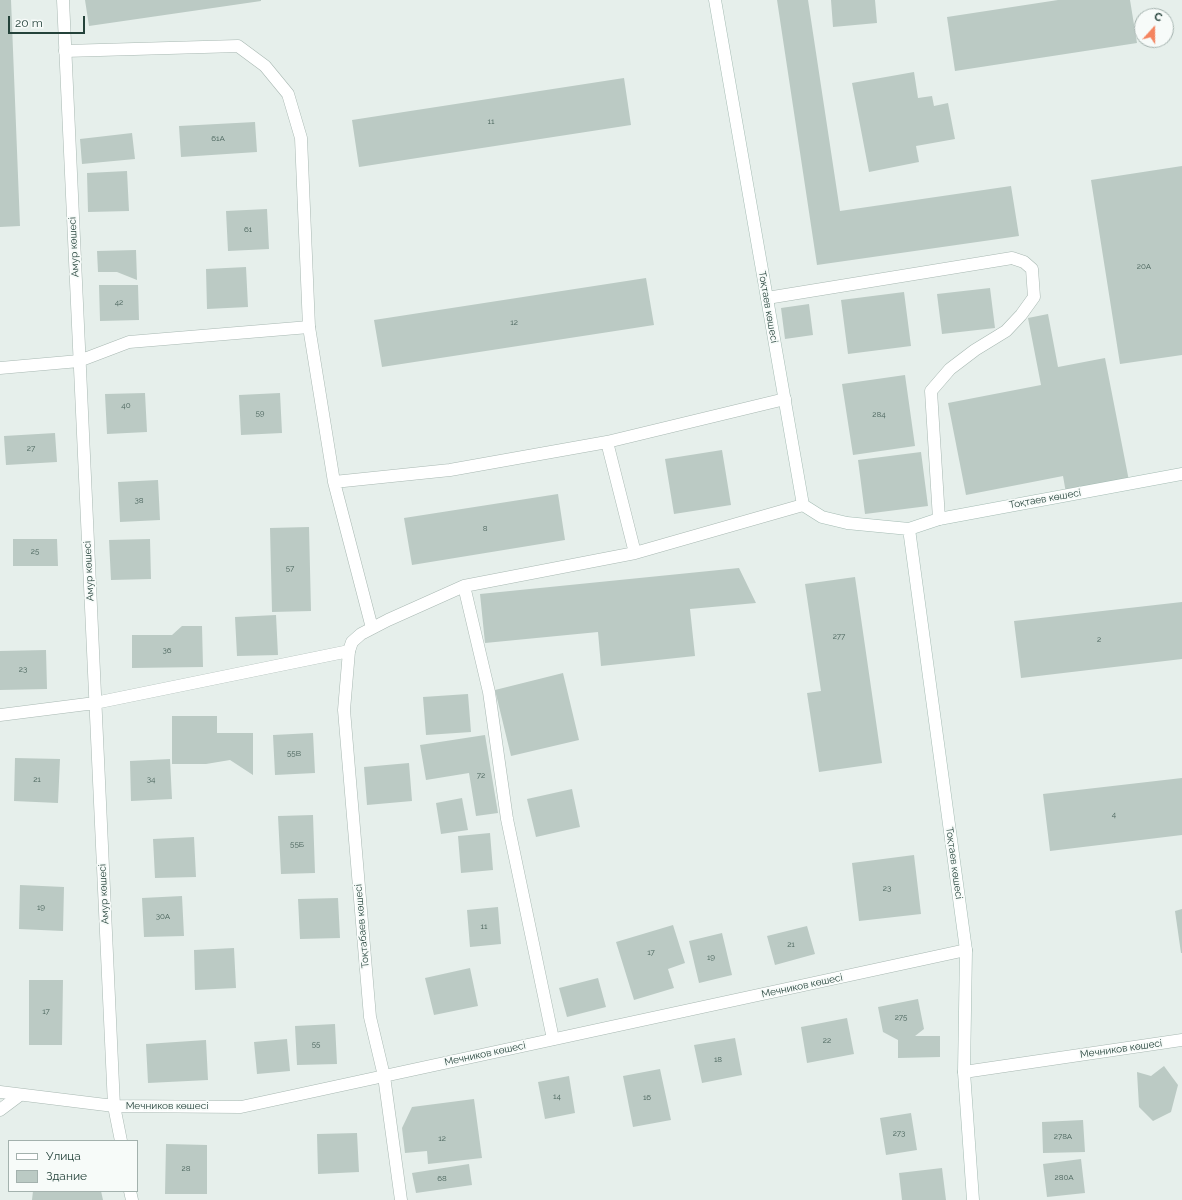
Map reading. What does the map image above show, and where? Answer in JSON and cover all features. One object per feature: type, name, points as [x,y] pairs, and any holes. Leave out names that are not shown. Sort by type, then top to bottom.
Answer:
[{"type":"street","name":"Амур көшесі","points":[[63,0],[114,1106],[121,1140]]},
{"type":"street","name":"Тоқтаев көшесі","points":[[715,0],[803,505],[822,517],[847,523],[909,529],[939,519],[1182,474]]},
{"type":"street","points":[[65,51],[238,46],[265,66],[288,94],[301,138],[309,327],[334,482],[372,628]]},
{"type":"street","points":[[767,298],[1012,258],[1024,262],[1032,269],[1034,297],[1021,315],[1006,331],[974,350],[950,369],[931,391],[939,519]]},
{"type":"street","points":[[0,368],[79,361],[129,342],[309,327]]},
{"type":"street","points":[[334,482],[450,470],[607,442],[785,399]]},
{"type":"street","points":[[607,442],[635,553]]},
{"type":"street","points":[[0,715],[95,704],[349,651],[352,642],[361,634],[464,586],[635,553],[803,505]]},
{"type":"street","name":"Тоқтаев көшесі","points":[[909,529],[966,950],[964,1072],[973,1200]]},
{"type":"street","points":[[464,586],[489,692],[507,819],[553,1039]]},
{"type":"street","name":"Тоқтабаев көшесі","points":[[349,651],[344,710],[370,1017],[384,1076],[401,1200]]},
{"type":"street","name":"Мечников көшесі","points":[[0,1092],[114,1106],[241,1107],[966,950]]},
{"type":"street","name":"Мечников көшесі","points":[[964,1072],[1182,1040]]},
{"type":"street","points":[[0,1110],[20,1095]]},
{"type":"building","points":[[0,0],[11,0],[20,226],[0,227]]},
{"type":"building","points":[[85,0],[261,0],[261,1],[89,26]]},
{"type":"building","points":[[777,0],[808,0],[840,211],[1011,186],[1019,236],[817,265]]},
{"type":"building","points":[[831,0],[875,0],[877,23],[833,27]]},
{"type":"building","points":[[1058,0],[1130,0],[1134,25],[1134,43],[955,71],[947,17]]},
{"type":"building","points":[[914,72],[918,98],[932,96],[934,106],[948,103],[955,139],[916,146],[919,162],[869,172],[852,83]]},
{"type":"building","points":[[624,78],[631,125],[359,167],[352,120]]},
{"type":"building","points":[[255,122],[257,152],[181,157],[179,126]]},
{"type":"building","points":[[132,133],[135,159],[82,164],[80,139]]},
{"type":"building","points":[[1182,166],[1182,355],[1120,364],[1091,180]]},
{"type":"building","points":[[127,171],[129,211],[88,212],[87,173]]},
{"type":"building","points":[[267,209],[269,249],[228,251],[226,211]]},
{"type":"building","points":[[136,250],[137,280],[117,272],[98,272],[97,251]]},
{"type":"building","points":[[246,267],[248,307],[207,309],[206,269]]},
{"type":"building","points":[[646,278],[654,325],[382,367],[374,320]]},
{"type":"building","points":[[99,285],[138,285],[139,320],[100,321]]},
{"type":"building","points":[[990,288],[995,328],[942,334],[937,294]]},
{"type":"building","points":[[904,292],[911,346],[848,354],[841,300]]},
{"type":"building","points":[[809,304],[813,335],[785,339],[781,308]]},
{"type":"building","points":[[1048,314],[1058,367],[1105,358],[1129,481],[1066,493],[1063,476],[966,495],[948,403],[1041,385],[1028,318]]},
{"type":"building","points":[[905,375],[915,446],[853,455],[842,384]]},
{"type":"building","points":[[145,393],[147,432],[107,434],[105,394]]},
{"type":"building","points":[[280,393],[282,433],[241,435],[239,395]]},
{"type":"building","points":[[55,433],[57,462],[6,465],[4,436]]},
{"type":"building","points":[[722,450],[731,505],[674,514],[665,459]]},
{"type":"building","points":[[921,452],[928,506],[865,514],[858,460]]},
{"type":"building","points":[[158,480],[160,520],[120,522],[118,482]]},
{"type":"building","points":[[558,494],[565,540],[412,565],[404,518]]},
{"type":"building","points":[[309,527],[311,611],[272,612],[270,528]]},
{"type":"building","points":[[13,539],[57,539],[58,566],[13,566]]},
{"type":"building","points":[[150,539],[151,579],[111,580],[109,540]]},
{"type":"building","points":[[739,568],[756,603],[690,609],[695,656],[601,666],[598,632],[485,643],[480,594]]},
{"type":"building","points":[[855,577],[882,763],[819,772],[807,693],[821,691],[805,584]]},
{"type":"building","points":[[1182,602],[1182,659],[1021,678],[1014,621]]},
{"type":"building","points":[[276,615],[278,655],[237,656],[235,617]]},
{"type":"building","points":[[182,626],[202,626],[203,667],[132,668],[132,635],[172,635]]},
{"type":"building","points":[[46,650],[47,689],[0,690],[0,651]]},
{"type":"building","points":[[563,673],[579,740],[511,756],[495,690]]},
{"type":"building","points":[[468,694],[471,732],[426,735],[423,697]]},
{"type":"building","points":[[172,716],[217,716],[217,733],[253,733],[253,775],[230,760],[206,764],[172,764]]},
{"type":"building","points":[[313,733],[315,773],[275,775],[273,735]]},
{"type":"building","points":[[485,735],[498,813],[476,816],[469,773],[426,780],[420,745]]},
{"type":"building","points":[[15,758],[60,759],[58,803],[14,801]]},
{"type":"building","points":[[170,759],[172,799],[131,801],[130,761]]},
{"type":"building","points":[[409,763],[412,801],[367,805],[364,767]]},
{"type":"building","points":[[1182,778],[1182,835],[1050,851],[1043,794]]},
{"type":"building","points":[[572,789],[580,827],[536,837],[527,799]]},
{"type":"building","points":[[462,798],[468,830],[441,834],[436,803]]},
{"type":"building","points":[[313,815],[315,873],[281,874],[278,816]]},
{"type":"building","points":[[490,833],[493,870],[461,873],[458,836]]},
{"type":"building","points":[[194,837],[196,877],[155,878],[153,839]]},
{"type":"building","points":[[914,855],[921,914],[859,921],[852,863]]},
{"type":"building","points":[[20,885],[64,887],[63,931],[19,929]]},
{"type":"building","points":[[182,896],[184,936],[144,937],[142,898]]},
{"type":"building","points":[[338,898],[340,938],[300,939],[298,899]]},
{"type":"building","points":[[498,907],[501,944],[470,947],[467,910]]},
{"type":"building","points":[[1182,909],[1182,953],[1181,953],[1175,911]]},
{"type":"building","points":[[673,925],[685,963],[668,969],[674,988],[634,1000],[616,942]]},
{"type":"building","points":[[807,926],[815,954],[775,965],[767,936]]},
{"type":"building","points":[[722,933],[732,975],[699,983],[689,941]]},
{"type":"building","points":[[234,948],[236,988],[195,990],[194,950]]},
{"type":"building","points":[[470,968],[478,1006],[434,1015],[425,978]]},
{"type":"building","points":[[598,978],[606,1007],[567,1017],[559,988]]},
{"type":"building","points":[[29,980],[63,980],[62,1045],[29,1045]]},
{"type":"building","points":[[918,999],[924,1029],[915,1036],[940,1036],[940,1057],[898,1058],[898,1040],[883,1032],[878,1007]]},
{"type":"building","points":[[847,1018],[854,1054],[807,1063],[801,1027]]},
{"type":"building","points":[[335,1024],[337,1064],[297,1065],[295,1026]]},
{"type":"building","points":[[735,1038],[742,1075],[702,1083],[694,1045]]},
{"type":"building","points":[[287,1039],[290,1071],[257,1074],[254,1042]]},
{"type":"building","points":[[206,1040],[208,1080],[148,1083],[146,1044]]},
{"type":"building","points":[[1164,1066],[1178,1085],[1171,1112],[1153,1121],[1139,1107],[1137,1072],[1151,1076]]},
{"type":"building","points":[[660,1069],[671,1120],[633,1127],[623,1076]]},
{"type":"building","points":[[569,1076],[575,1113],[545,1119],[538,1082]]},
{"type":"building","points":[[474,1099],[482,1158],[428,1164],[427,1151],[405,1153],[402,1128],[412,1107]]},
{"type":"building","points":[[911,1113],[917,1150],[886,1155],[880,1118]]},
{"type":"building","points":[[1083,1120],[1085,1152],[1043,1153],[1042,1122]]},
{"type":"building","points":[[357,1133],[359,1172],[318,1174],[317,1134]]},
{"type":"building","points":[[166,1144],[207,1145],[207,1194],[165,1194]]},
{"type":"building","points":[[1081,1159],[1085,1193],[1047,1197],[1043,1164]]},
{"type":"building","points":[[469,1164],[472,1185],[416,1193],[412,1173]]},
{"type":"building","points":[[942,1168],[946,1200],[902,1200],[899,1173]]},
{"type":"building","points":[[33,1192],[101,1192],[103,1200],[32,1200]]}]
